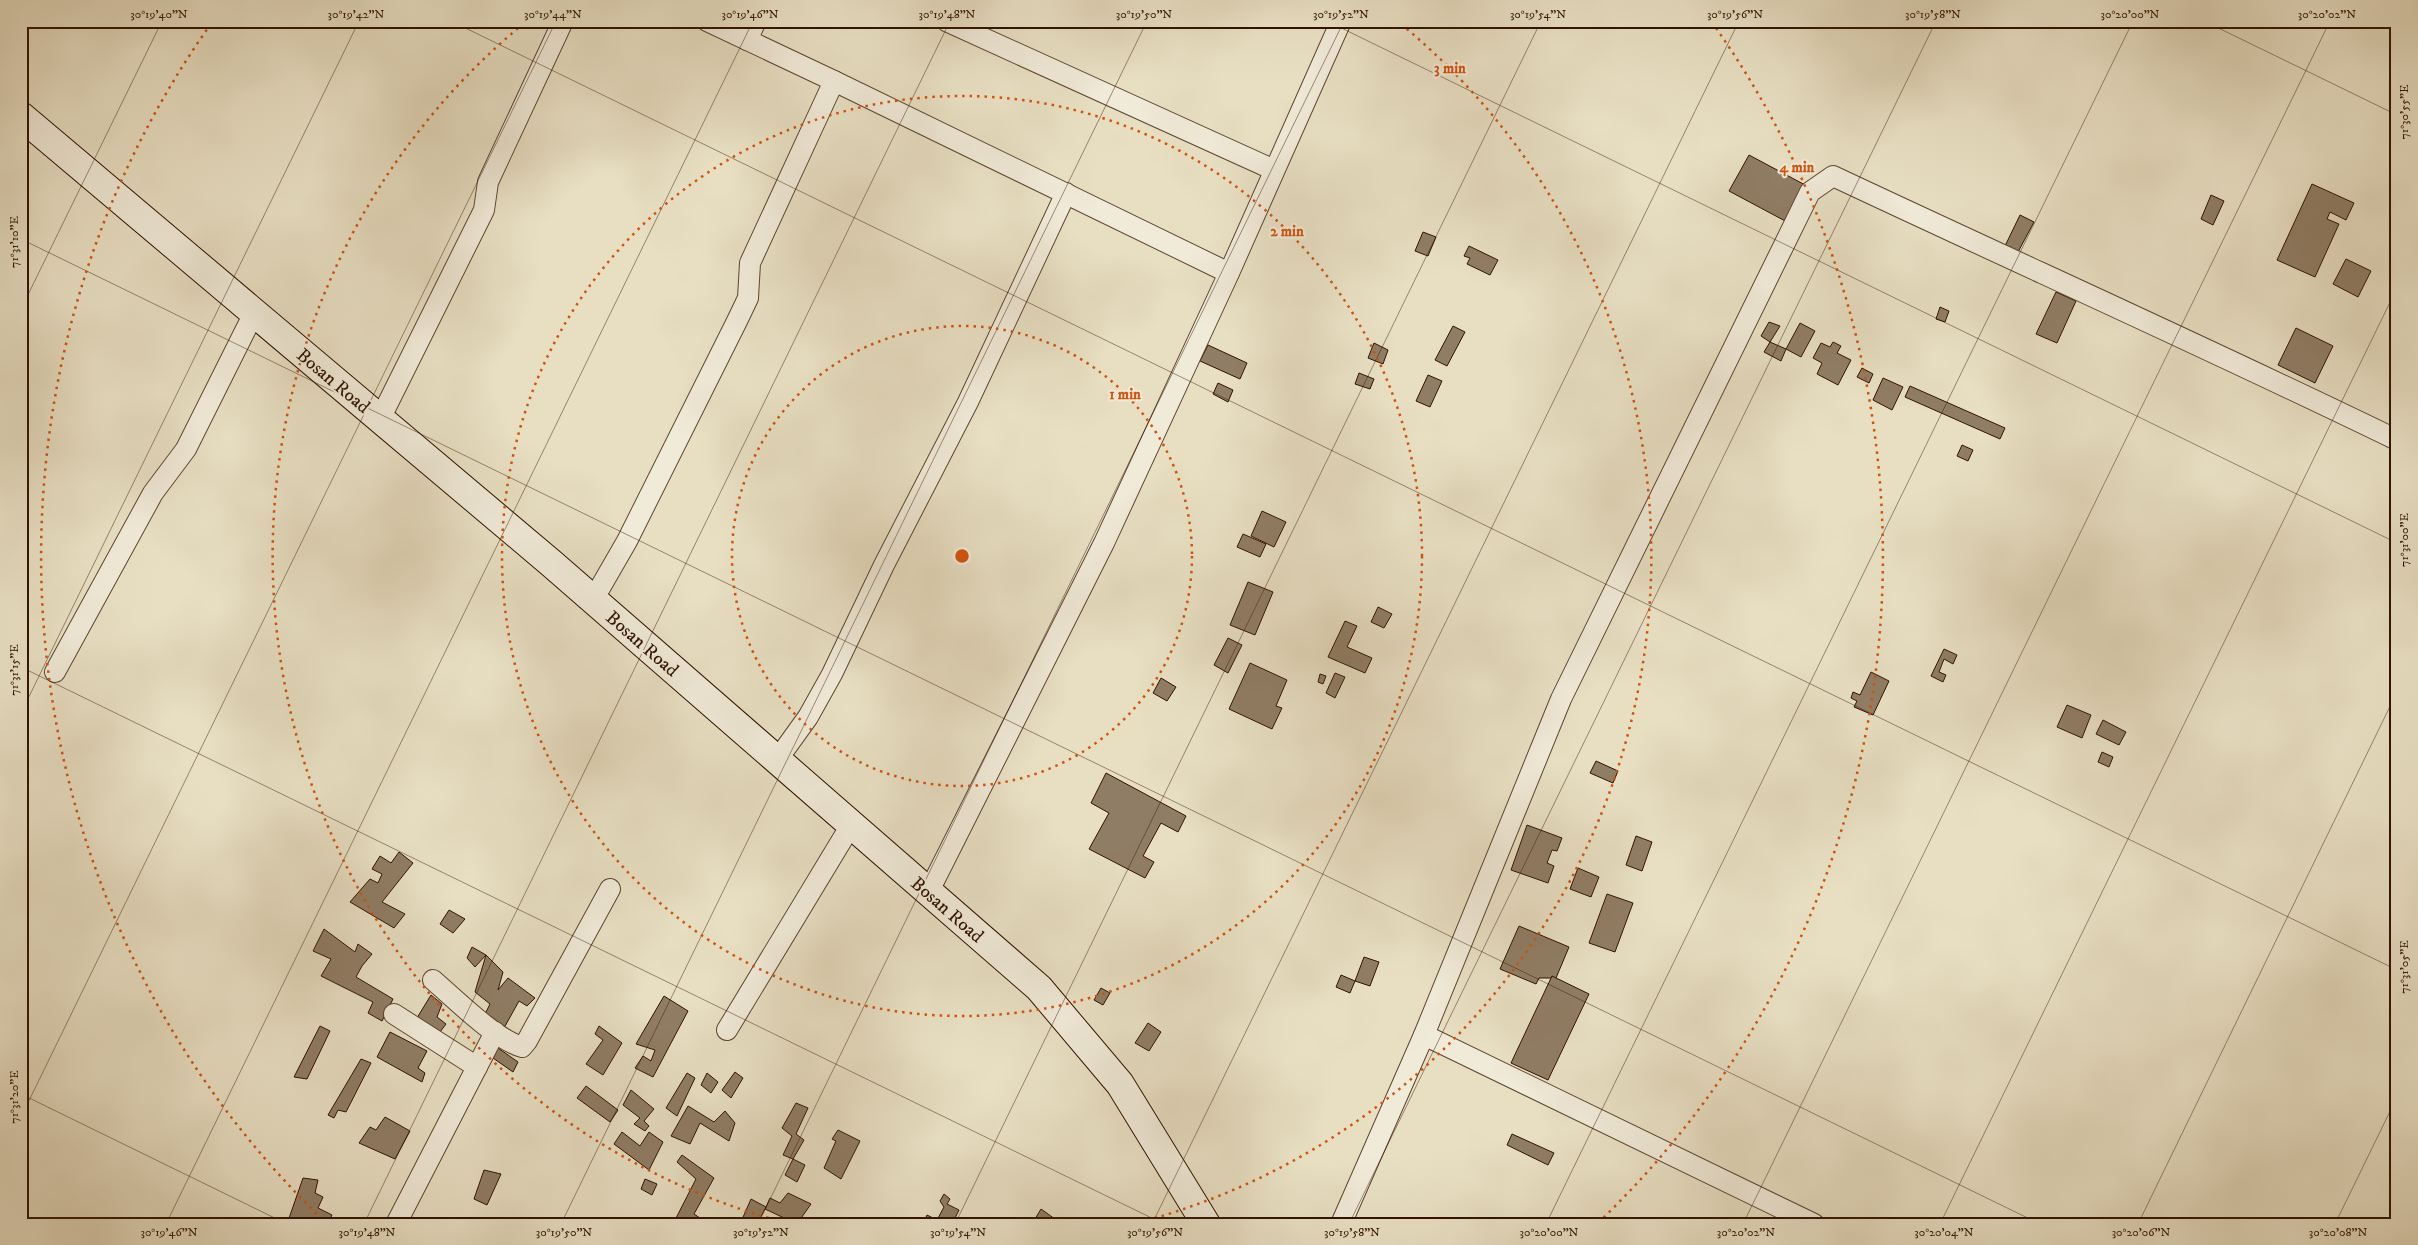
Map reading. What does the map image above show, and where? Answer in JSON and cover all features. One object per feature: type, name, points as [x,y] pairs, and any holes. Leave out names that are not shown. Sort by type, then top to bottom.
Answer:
[{"type":"main road","name":"Bosan Road","points":[[21,116],[593,600],[1040,988],[1114,1077],[1206,1224]]},
{"type":"street","points":[[380,419],[484,210],[488,182],[563,21]]},
{"type":"street","points":[[707,21],[1066,192],[1229,273]]},
{"type":"street","points":[[747,40],[756,21]]},
{"type":"street","points":[[929,892],[1104,543],[1229,273],[1341,21]]},
{"type":"street","points":[[950,22],[1274,170]]},
{"type":"street","points":[[593,600],[627,541],[748,298],[750,262],[834,81]]},
{"type":"street","points":[[1341,1224],[1424,1035],[1561,699],[1810,192],[1833,176],[2035,271],[2254,370],[2397,440]]},
{"type":"street","points":[[777,760],[808,718],[832,674],[884,566],[968,402],[1066,192]]},
{"type":"street","points":[[55,672],[153,493],[186,449],[254,313]]},
{"type":"street","points":[[726,1030],[851,824]]},
{"type":"street","points":[[433,980],[495,1032],[522,1047],[610,889]]},
{"type":"street","points":[[394,1014],[477,1068]]},
{"type":"street","points":[[396,1224],[495,1032]]},
{"type":"street","points":[[1424,1035],[1814,1224]]},
{"type":"building","points":[[1749,155],[1807,186],[1787,222],[1729,191]]},
{"type":"building","points":[[2312,184],[2354,203],[2346,220],[2330,212],[2327,219],[2339,224],[2315,277],[2277,260]]},
{"type":"building","points":[[2211,195],[2224,201],[2213,225],[2201,219]]},
{"type":"building","points":[[2020,215],[2034,222],[2018,252],[2005,246]]},
{"type":"building","points":[[1423,232],[1436,237],[1428,256],[1415,251]]},
{"type":"building","points":[[1469,246],[1498,260],[1490,275],[1467,264],[1470,258],[1464,256]]},
{"type":"building","points":[[2346,259],[2371,271],[2358,297],[2333,284]]},
{"type":"building","points":[[2056,292],[2076,301],[2057,343],[2036,334]]},
{"type":"building","points":[[1940,307],[1949,311],[1945,322],[1936,319]]},
{"type":"building","points":[[1769,322],[1780,326],[1770,342],[1761,336]]},
{"type":"building","points":[[1800,323],[1815,331],[1801,357],[1786,349]]},
{"type":"building","points":[[1453,326],[1465,332],[1447,366],[1435,360]]},
{"type":"building","points":[[2296,328],[2333,346],[2315,383],[2278,365]]},
{"type":"building","points":[[1770,342],[1786,349],[1781,361],[1764,352]]},
{"type":"building","points":[[1833,342],[1841,346],[1837,353],[1851,360],[1838,385],[1817,374],[1822,363],[1813,358],[1821,343],[1830,347]]},
{"type":"building","points":[[1374,343],[1388,350],[1383,364],[1368,358]]},
{"type":"building","points":[[1208,345],[1247,363],[1240,379],[1200,361]]},
{"type":"building","points":[[1862,368],[1873,374],[1869,383],[1857,377]]},
{"type":"building","points":[[1359,373],[1374,379],[1370,389],[1355,384]]},
{"type":"building","points":[[1428,375],[1442,381],[1430,407],[1416,401]]},
{"type":"building","points":[[1883,378],[1903,387],[1892,410],[1873,400]]},
{"type":"building","points":[[1218,383],[1233,390],[1228,402],[1213,394]]},
{"type":"building","points":[[1910,386],[2005,428],[2000,439],[1905,397]]},
{"type":"building","points":[[1962,445],[1973,450],[1968,461],[1957,456]]},
{"type":"building","points":[[1262,511],[1286,522],[1274,547],[1251,536]]},
{"type":"building","points":[[1243,534],[1266,544],[1260,557],[1237,547]]},
{"type":"building","points":[[1248,582],[1273,592],[1255,635],[1230,625]]},
{"type":"building","points":[[1378,607],[1392,614],[1384,628],[1371,622]]},
{"type":"building","points":[[1345,621],[1357,626],[1347,647],[1372,658],[1365,673],[1328,657]]},
{"type":"building","points":[[1228,638],[1242,645],[1228,673],[1214,665]]},
{"type":"building","points":[[1944,649],[1957,655],[1953,664],[1944,659],[1939,672],[1946,675],[1943,682],[1931,676]]},
{"type":"building","points":[[1250,663],[1287,680],[1276,706],[1282,708],[1272,729],[1229,709]]},
{"type":"building","points":[[1871,672],[1889,681],[1873,715],[1854,707],[1857,701],[1851,698],[1853,692],[1860,695]]},
{"type":"building","points":[[1335,673],[1345,677],[1335,698],[1326,693]]},
{"type":"building","points":[[1320,674],[1326,676],[1323,684],[1318,682]]},
{"type":"building","points":[[1161,678],[1176,687],[1167,701],[1153,693]]},
{"type":"building","points":[[2067,705],[2091,715],[2082,738],[2057,727]]},
{"type":"building","points":[[2103,720],[2126,732],[2119,745],[2096,734]]},
{"type":"building","points":[[2102,752],[2113,757],[2109,767],[2098,762]]},
{"type":"building","points":[[1596,761],[1618,771],[1613,783],[1590,773]]},
{"type":"building","points":[[1106,773],[1186,816],[1178,832],[1161,823],[1143,856],[1154,862],[1145,878],[1089,849],[1109,813],[1091,803]]},
{"type":"building","points":[[1527,825],[1562,838],[1557,851],[1552,850],[1547,863],[1554,866],[1548,883],[1511,870]]},
{"type":"building","points":[[1636,836],[1652,842],[1642,871],[1626,865]]},
{"type":"building","points":[[399,852],[413,863],[382,902],[405,914],[394,928],[350,902],[370,879],[378,883],[382,874],[372,869],[380,856],[391,863]]},
{"type":"building","points":[[1578,868],[1599,877],[1591,897],[1570,889]]},
{"type":"building","points":[[1607,894],[1633,903],[1615,952],[1589,943]]},
{"type":"building","points":[[449,910],[465,919],[453,933],[440,924]]},
{"type":"building","points":[[1519,926],[1569,947],[1556,978],[1539,978],[1536,984],[1500,969]]},
{"type":"building","points":[[324,929],[355,952],[358,944],[372,954],[356,977],[393,999],[382,1021],[368,1013],[373,1002],[321,976],[331,959],[313,951]]},
{"type":"building","points":[[472,947],[486,955],[475,967],[467,958]]},
{"type":"building","points":[[486,955],[503,972],[498,990],[508,978],[535,998],[527,1006],[519,1001],[504,1028],[484,1016],[490,1004],[475,992]]},
{"type":"building","points":[[1364,957],[1379,962],[1370,986],[1355,981]]},
{"type":"building","points":[[1341,975],[1355,981],[1350,993],[1336,987]]},
{"type":"building","points":[[1552,976],[1589,994],[1548,1080],[1511,1063]]},
{"type":"building","points":[[1101,988],[1110,993],[1103,1005],[1094,1000]]},
{"type":"building","points":[[431,995],[442,1004],[437,1017],[446,1024],[434,1040],[412,1026]]},
{"type":"building","points":[[664,996],[688,1011],[653,1077],[635,1068],[643,1056],[651,1061],[655,1050],[636,1044]]},
{"type":"building","points":[[1148,1023],[1161,1032],[1149,1051],[1135,1043]]},
{"type":"building","points":[[320,1026],[330,1031],[307,1079],[294,1077]]},
{"type":"building","points":[[599,1026],[622,1043],[603,1075],[586,1064],[603,1040],[595,1034]]},
{"type":"building","points":[[390,1032],[427,1051],[418,1068],[425,1073],[422,1082],[377,1057]]},
{"type":"building","points":[[498,1048],[518,1062],[513,1072],[493,1058]]},
{"type":"building","points":[[361,1059],[371,1063],[346,1112],[338,1110],[334,1118],[328,1115]]},
{"type":"building","points":[[735,1072],[743,1078],[731,1098],[722,1090]]},
{"type":"building","points":[[687,1073],[695,1078],[677,1116],[666,1108]]},
{"type":"building","points":[[707,1073],[718,1082],[711,1093],[701,1085]]},
{"type":"building","points":[[586,1086],[618,1110],[610,1122],[577,1098]]},
{"type":"building","points":[[631,1090],[654,1109],[644,1121],[649,1126],[645,1131],[634,1124],[640,1118],[623,1105]]},
{"type":"building","points":[[796,1103],[808,1108],[796,1134],[804,1140],[793,1159],[783,1155],[792,1136],[782,1128]]},
{"type":"building","points":[[688,1106],[714,1122],[725,1111],[735,1123],[729,1141],[700,1123],[690,1144],[671,1136]]},
{"type":"building","points":[[385,1117],[410,1131],[395,1159],[359,1143],[370,1127],[376,1130]]},
{"type":"building","points":[[838,1130],[860,1141],[841,1179],[824,1168],[836,1141],[832,1139]]},
{"type":"building","points":[[622,1132],[640,1146],[649,1132],[663,1142],[649,1170],[614,1144]]},
{"type":"building","points":[[1512,1134],[1554,1153],[1548,1165],[1507,1145]]},
{"type":"building","points":[[682,1155],[714,1178],[694,1214],[709,1224],[674,1222],[696,1179],[677,1162]]},
{"type":"building","points":[[793,1159],[805,1165],[797,1182],[785,1175]]},
{"type":"building","points":[[484,1170],[501,1174],[487,1205],[474,1199]]},
{"type":"building","points":[[303,1178],[318,1180],[315,1193],[323,1197],[318,1208],[332,1215],[328,1224],[306,1222],[305,1224],[287,1224]]},
{"type":"building","points":[[645,1179],[657,1184],[652,1195],[641,1189]]},
{"type":"building","points":[[788,1193],[811,1204],[797,1224],[765,1209],[770,1198],[780,1203]]},
{"type":"building","points":[[944,1194],[950,1199],[947,1204],[959,1210],[952,1224],[923,1224],[927,1215],[937,1220],[944,1207],[940,1201]]},
{"type":"building","points":[[751,1199],[766,1207],[757,1224],[740,1224]]},
{"type":"building","points":[[1041,1209],[1062,1224],[1032,1224]]}]
